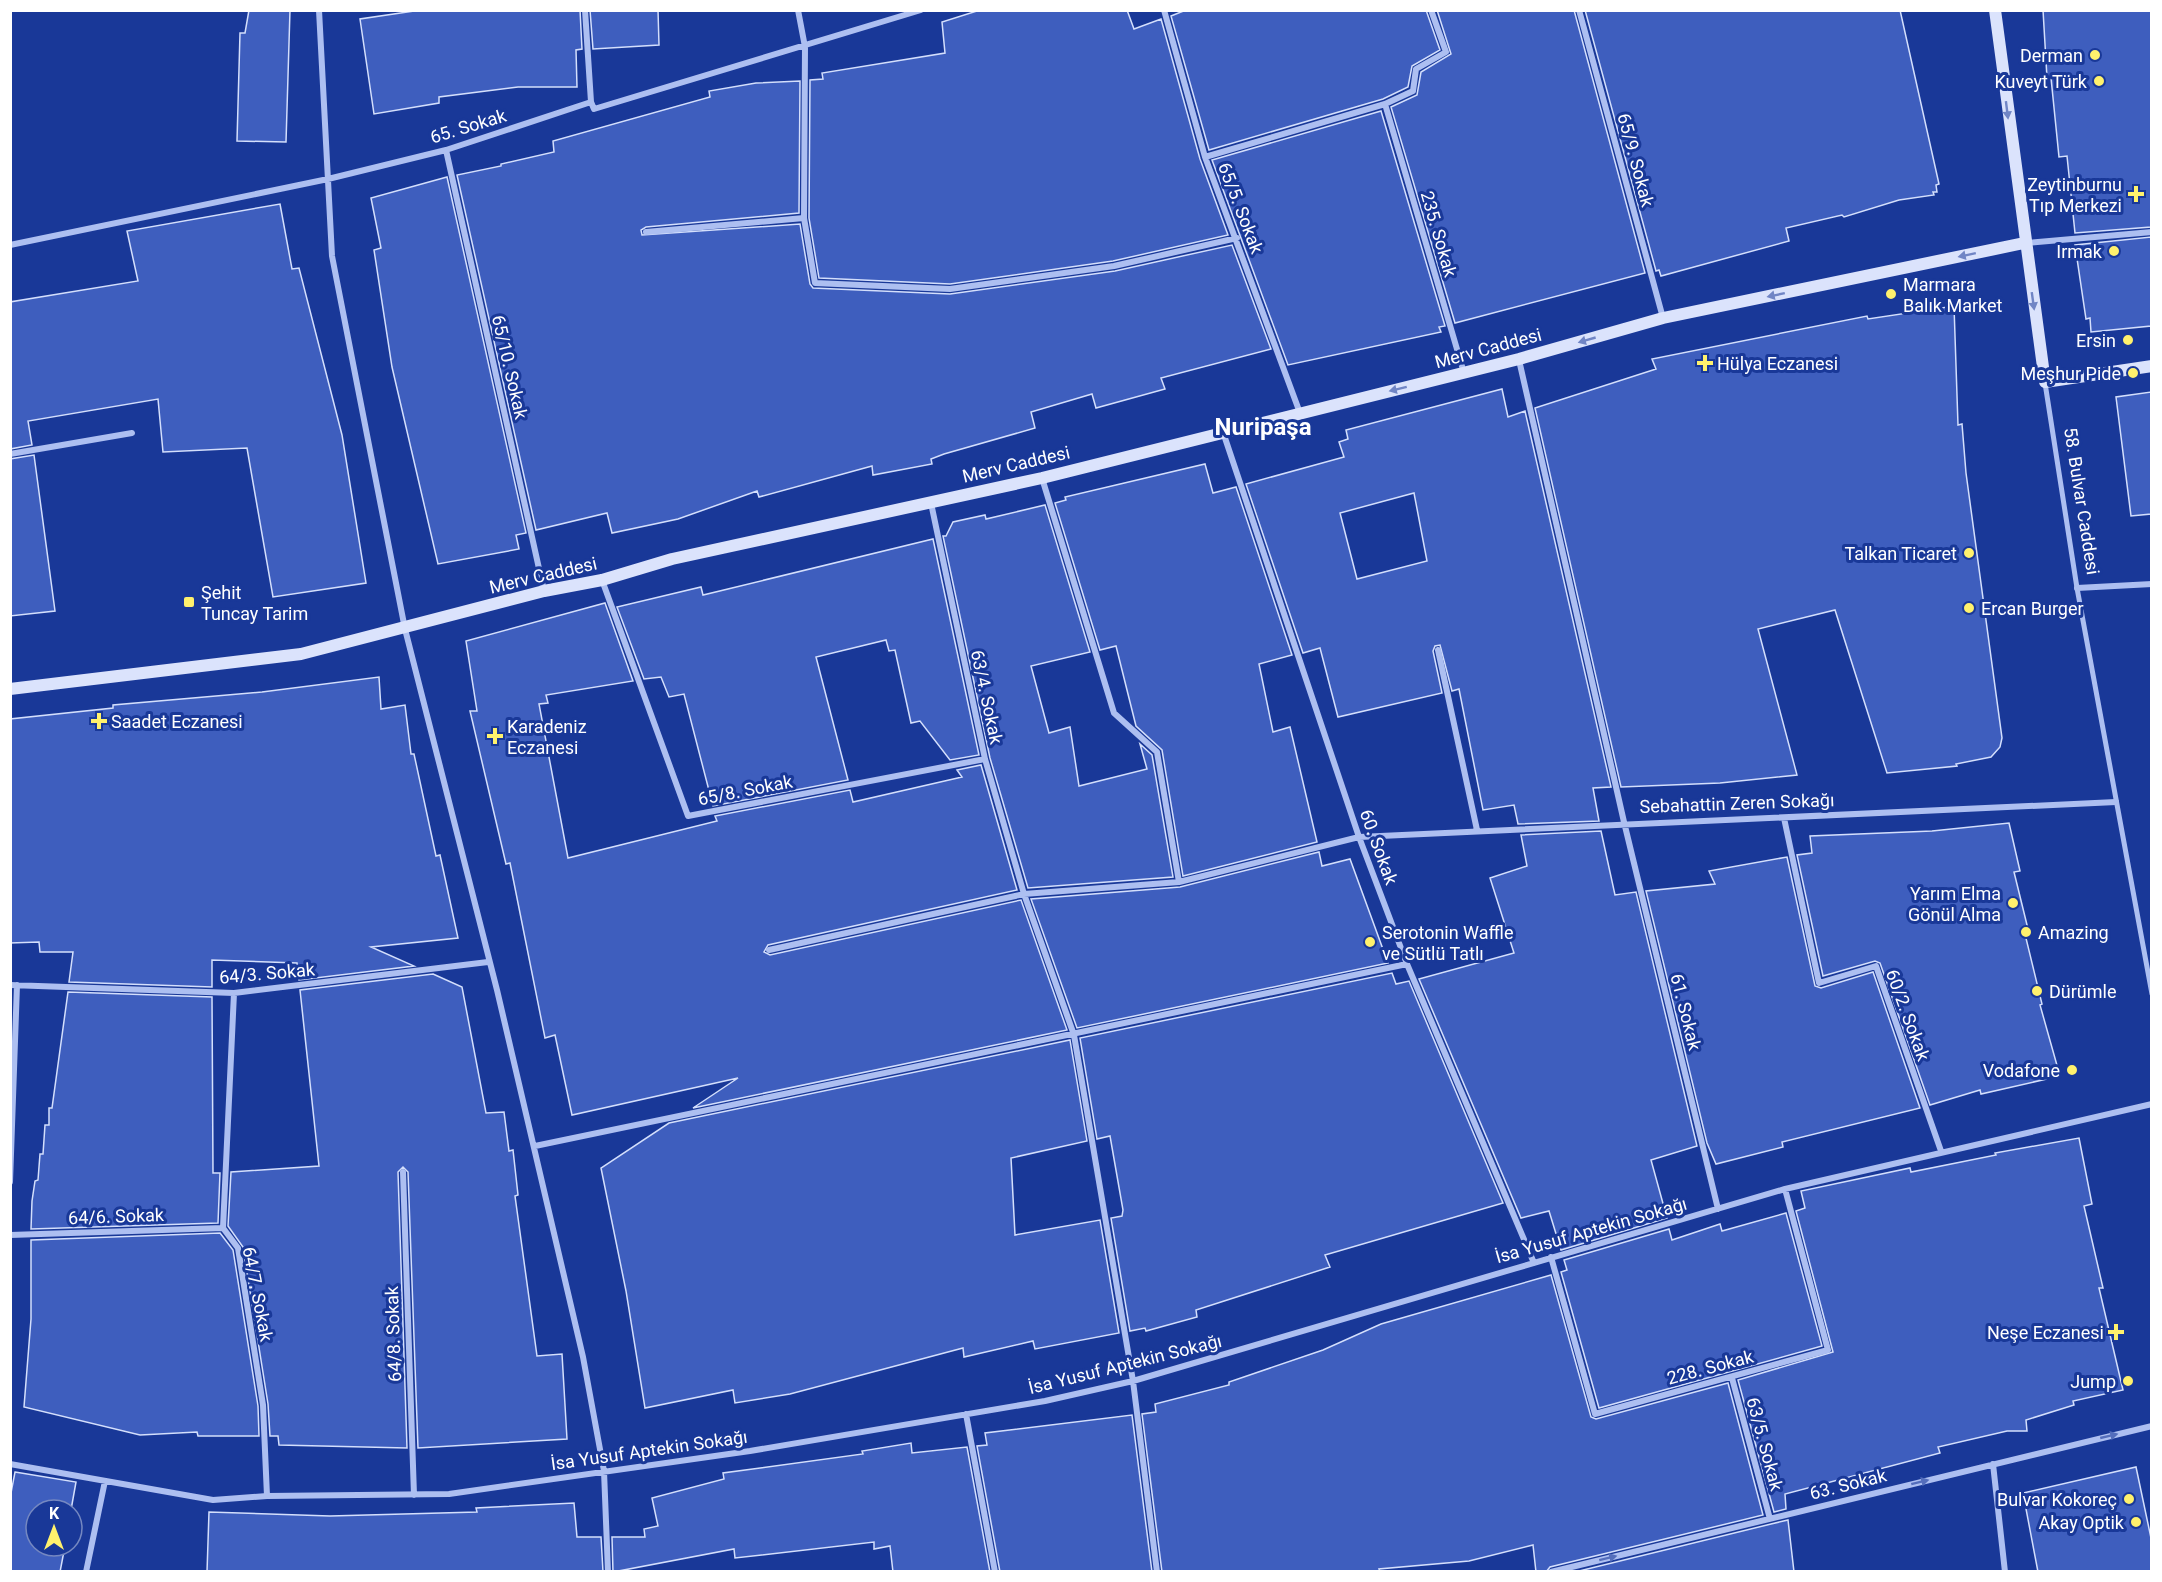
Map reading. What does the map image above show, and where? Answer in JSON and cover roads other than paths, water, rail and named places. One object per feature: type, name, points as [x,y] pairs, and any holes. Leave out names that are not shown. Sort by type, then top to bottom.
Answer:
[{"type":"main road","name":"58. Bulvar Caddesi","points":[[1995,10],[2024,243],[2045,382]]},
{"type":"main road","name":"Merv Caddesi","points":[[10,689],[301,654],[544,591],[602,580],[672,559],[1042,478],[1519,359],[1663,318],[2024,243]]},
{"type":"main road","points":[[2045,382],[2151,366]]},
{"type":"street","points":[[319,10],[332,255],[405,628],[488,962],[498,990],[583,1357],[604,1471],[608,1572]]},
{"type":"street","points":[[585,10],[591,102]]},
{"type":"street","points":[[798,10],[805,48],[804,218],[815,283],[950,288],[1114,266],[1237,238]]},
{"type":"street","name":"65. Sokak","points":[[10,245],[328,179],[447,150],[591,102],[594,109],[805,48],[921,10]]},
{"type":"street","name":"65/5. Sokak","points":[[1164,10],[1205,157],[1237,238],[1300,413]]},
{"type":"street","points":[[1205,157],[1385,104],[1413,91],[1416,69],[1446,52],[1431,10]]},
{"type":"street","name":"65/9. Sokak","points":[[1579,10],[1663,318]]},
{"type":"street","name":"235. Sokak","points":[[1385,104],[1464,373]]},
{"type":"street","name":"65/10. Sokak","points":[[447,150],[544,591]]},
{"type":"street","points":[[646,232],[804,218]]},
{"type":"street","points":[[2024,243],[2151,232]]},
{"type":"street","name":"61. Sokak","points":[[1519,359],[1624,822],[1718,1209]]},
{"type":"street","name":"58. Bulvar Caddesi","points":[[2045,382],[2078,588],[2151,994]]},
{"type":"street","name":"60. Sokak","points":[[1223,432],[1359,837],[1407,964],[1534,1263]]},
{"type":"street","points":[[10,454],[132,433]]},
{"type":"street","points":[[1042,478],[1114,713],[1157,752],[1179,882]]},
{"type":"street","name":"63/4. Sokak","points":[[931,503],[985,759],[1024,894],[1074,1035],[1133,1381],[1157,1572]]},
{"type":"street","name":"65/8. Sokak","points":[[602,580],[688,816],[985,759]]},
{"type":"street","points":[[2078,588],[2151,584]]},
{"type":"street","points":[[1438,650],[1478,830]]},
{"type":"street","name":"Sebahattin Zeren Sokağı","points":[[769,950],[1024,894],[1179,882],[1359,837],[1624,822],[1784,818],[2116,801]]},
{"type":"street","name":"60/2. Sokak","points":[[1784,818],[1819,983],[1876,966],[1941,1151]]},
{"type":"street","name":"64/3. Sokak","points":[[14,985],[234,993],[488,962]]},
{"type":"street","points":[[535,1146],[1407,964]]},
{"type":"street","points":[[10,1182],[14,985]]},
{"type":"street","name":"64/7. Sokak","points":[[234,993],[222,1228],[238,1248],[263,1406],[267,1496]]},
{"type":"street","name":"İsa Yusuf Aptekin Sokağı","points":[[10,1464],[213,1500],[267,1496],[448,1494],[1045,1401],[1133,1381],[1785,1189],[2151,1104]]},
{"type":"street","name":"64/8. Sokak","points":[[403,1172],[414,1495]]},
{"type":"street","name":"228. Sokak","points":[[1551,1257],[1595,1413],[1732,1378],[1828,1350],[1785,1189]]},
{"type":"street","name":"64/6. Sokak","points":[[10,1235],[222,1228]]},
{"type":"street","name":"63/5. Sokak","points":[[1732,1378],[1770,1519]]},
{"type":"street","points":[[966,1414],[995,1572]]},
{"type":"street","name":"63. Sokak","points":[[1551,1572],[2151,1426]]},
{"type":"street","points":[[1993,1464],[2006,1572]]},
{"type":"street","points":[[86,1572],[105,1481]]},
{"type":"place","name":"Derman","points":[[2095,55]]},
{"type":"place","name":"Kuveyt Türk","points":[[2099,81]]},
{"type":"place","name":"Zeytinburnu Tıp Merkezi","points":[[2136,194]]},
{"type":"place","name":"Irmak","points":[[2114,251]]},
{"type":"place","name":"Marmara Balık Market","points":[[1891,294]]},
{"type":"place","name":"Ersin","points":[[2128,340]]},
{"type":"place","name":"Hülya Eczanesi","points":[[1705,363]]},
{"type":"place","name":"Meşhur Pide","points":[[2133,373]]},
{"type":"place","name":"Talkan Ticaret","points":[[1969,553]]},
{"type":"place","name":"Şehit Tuncay Tarim","points":[[189,602]]},
{"type":"place","name":"Ercan Burger","points":[[1969,608]]},
{"type":"place","name":"Saadet Eczanesi","points":[[99,721]]},
{"type":"place","name":"Karadeniz Eczanesi","points":[[495,736]]},
{"type":"place","name":"Yarım Elma Gönül Alma","points":[[2013,903]]},
{"type":"place","name":"Amazing","points":[[2026,932]]},
{"type":"place","name":"Serotonin Waffle ve Sütlü Tatlı","points":[[1370,942]]},
{"type":"place","name":"Dürümle","points":[[2037,991]]},
{"type":"place","name":"Vodafone","points":[[2072,1070]]},
{"type":"place","name":"Neşe Eczanesi","points":[[2116,1332]]},
{"type":"place","name":"Jump","points":[[2128,1381]]},
{"type":"place","name":"Bulvar Kokoreç","points":[[2129,1499]]},
{"type":"place","name":"Akay Optik","points":[[2136,1522]]},
{"type":"district","name":"Nuripaşa","points":[[1263,427]]}]
